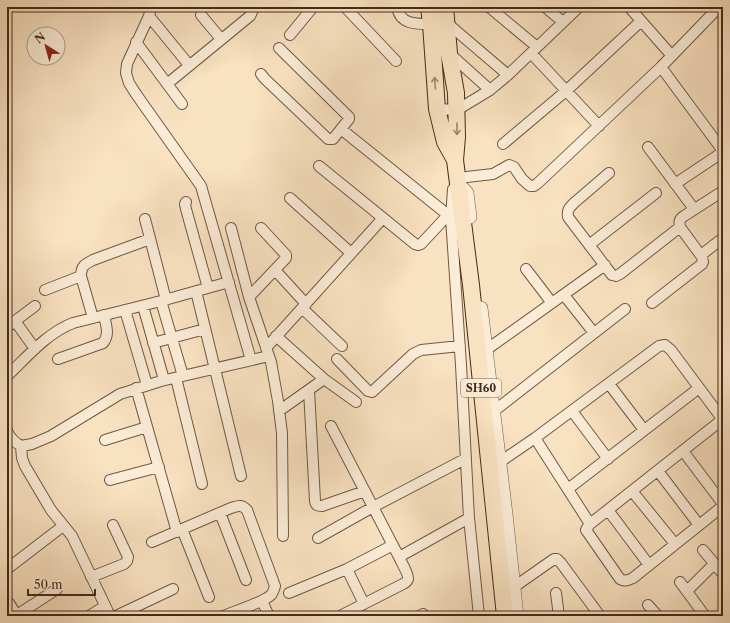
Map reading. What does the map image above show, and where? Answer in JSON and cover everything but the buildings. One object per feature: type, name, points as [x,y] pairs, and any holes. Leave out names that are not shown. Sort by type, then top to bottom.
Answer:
[{"type":"main road","name":"SH60","points":[[429,7],[445,16]]},
{"type":"main road","name":"SH60","points":[[445,16],[449,53],[456,93],[457,137],[455,160],[472,300],[505,616]]},
{"type":"main road","name":"SH60","points":[[445,16],[437,109],[445,142],[455,160]]},
{"type":"street","points":[[167,84],[250,16],[252,12],[249,7]]},
{"type":"street","points":[[290,35],[313,7]]},
{"type":"street","points":[[345,7],[396,61]]},
{"type":"street","points":[[397,7],[399,14],[410,23],[445,16],[508,75]]},
{"type":"street","points":[[489,7],[534,50],[566,91],[599,126]]},
{"type":"street","points":[[545,7],[563,22]]},
{"type":"street","points":[[437,109],[457,110],[490,90],[580,7]]},
{"type":"street","points":[[629,7],[672,56]]},
{"type":"street","points":[[517,616],[494,411],[467,193],[458,181],[493,174],[509,165],[514,167],[522,179],[530,186],[534,186],[661,67],[719,7]]},
{"type":"street","points":[[189,65],[150,12],[126,64],[126,73],[129,83],[201,186],[251,360]]},
{"type":"street","points":[[201,15],[221,39]]},
{"type":"street","points":[[503,144],[566,91],[641,21]]},
{"type":"street","points":[[136,42],[182,104]]},
{"type":"street","points":[[261,74],[328,139],[333,139],[349,119],[349,117],[279,48]]},
{"type":"street","points":[[449,53],[490,90]]},
{"type":"street","points":[[661,67],[723,152],[675,184]]},
{"type":"street","points":[[341,129],[464,228]]},
{"type":"street","points":[[648,147],[694,209]]},
{"type":"street","points":[[455,160],[450,216],[460,346],[469,518],[478,616]]},
{"type":"street","points":[[319,166],[415,244],[422,244],[450,216]]},
{"type":"street","points":[[609,173],[574,202],[567,212],[568,217],[612,275],[616,276],[620,274],[680,227]]},
{"type":"street","points":[[652,303],[702,264],[704,260],[680,227],[680,219],[723,191]]},
{"type":"street","points":[[589,245],[656,193]]},
{"type":"street","points":[[290,198],[351,253]]},
{"type":"street","points":[[186,202],[186,209],[208,288]]},
{"type":"street","points":[[8,436],[21,446],[32,444],[51,436],[120,394],[164,380],[251,360],[267,352],[276,336],[382,218]]},
{"type":"street","points":[[145,219],[164,300],[202,484]]},
{"type":"street","points":[[231,228],[249,297],[274,378],[280,411],[282,433],[283,536]]},
{"type":"street","points":[[249,297],[286,258],[286,255],[261,228]]},
{"type":"street","points":[[700,255],[723,238]]},
{"type":"street","points":[[93,318],[81,276],[81,270],[85,264],[150,239]]},
{"type":"street","points":[[486,350],[605,266]]},
{"type":"street","points":[[526,269],[552,303]]},
{"type":"street","points":[[275,270],[304,306],[342,346]]},
{"type":"street","points":[[45,290],[81,276]]},
{"type":"street","points":[[7,376],[35,349],[63,327],[73,323],[143,306],[229,282]]},
{"type":"street","points":[[196,291],[241,476]]},
{"type":"street","points":[[564,295],[594,333]]},
{"type":"street","points":[[35,306],[11,324],[35,349]]},
{"type":"street","points":[[143,306],[164,380]]},
{"type":"street","points":[[494,411],[625,309]]},
{"type":"street","points":[[125,310],[147,385]]},
{"type":"street","points":[[58,359],[103,343],[108,334],[104,315]]},
{"type":"street","points":[[153,343],[205,330]]},
{"type":"street","points":[[276,336],[324,379],[356,402]]},
{"type":"street","points":[[500,462],[535,438],[659,346],[665,345],[671,350],[699,388],[721,414],[683,451],[590,524],[587,528],[587,532],[620,579],[628,581],[699,525],[722,509],[683,451]]},
{"type":"street","points":[[337,359],[368,391],[372,392],[413,354],[421,350],[460,346]]},
{"type":"street","points":[[280,411],[324,379]]},
{"type":"street","points":[[609,384],[644,430]]},
{"type":"street","points":[[136,388],[179,530],[209,597]]},
{"type":"street","points":[[568,489],[699,388]]},
{"type":"street","points":[[309,390],[316,505],[322,506],[365,491]]},
{"type":"street","points":[[572,411],[608,459]]},
{"type":"street","points":[[331,426],[393,545],[408,578],[403,584],[340,616]]},
{"type":"street","points":[[104,440],[147,427]]},
{"type":"street","points":[[535,438],[590,524]]},
{"type":"street","points":[[21,446],[22,458],[25,466],[51,510],[72,536],[110,616]]},
{"type":"street","points":[[318,538],[465,458]]},
{"type":"street","points":[[110,480],[159,467]]},
{"type":"street","points":[[658,471],[699,525]]},
{"type":"street","points":[[632,491],[675,544]]},
{"type":"street","points":[[152,542],[238,506],[247,510],[274,586],[273,592],[262,601],[223,616]]},
{"type":"street","points":[[608,510],[649,565]]},
{"type":"street","points":[[220,513],[246,580]]},
{"type":"street","points":[[399,557],[469,518]]},
{"type":"street","points":[[91,577],[124,564],[127,561],[128,557],[113,525]]},
{"type":"street","points":[[7,569],[63,526]]},
{"type":"street","points":[[289,594],[347,569],[393,545]]},
{"type":"street","points":[[703,550],[723,574]]},
{"type":"street","points":[[514,587],[554,559],[557,559],[600,616]]},
{"type":"street","points":[[687,591],[714,564]]},
{"type":"street","points":[[347,569],[364,604]]},
{"type":"street","points":[[680,582],[706,616]]},
{"type":"street","points":[[116,616],[173,588]]},
{"type":"street","points":[[9,603],[17,616],[57,589]]},
{"type":"street","points":[[556,593],[559,616]]},
{"type":"street","points":[[262,601],[269,616]]},
{"type":"street","points":[[648,605],[658,616]]},
{"type":"street","points":[[89,616],[105,606]]}]
